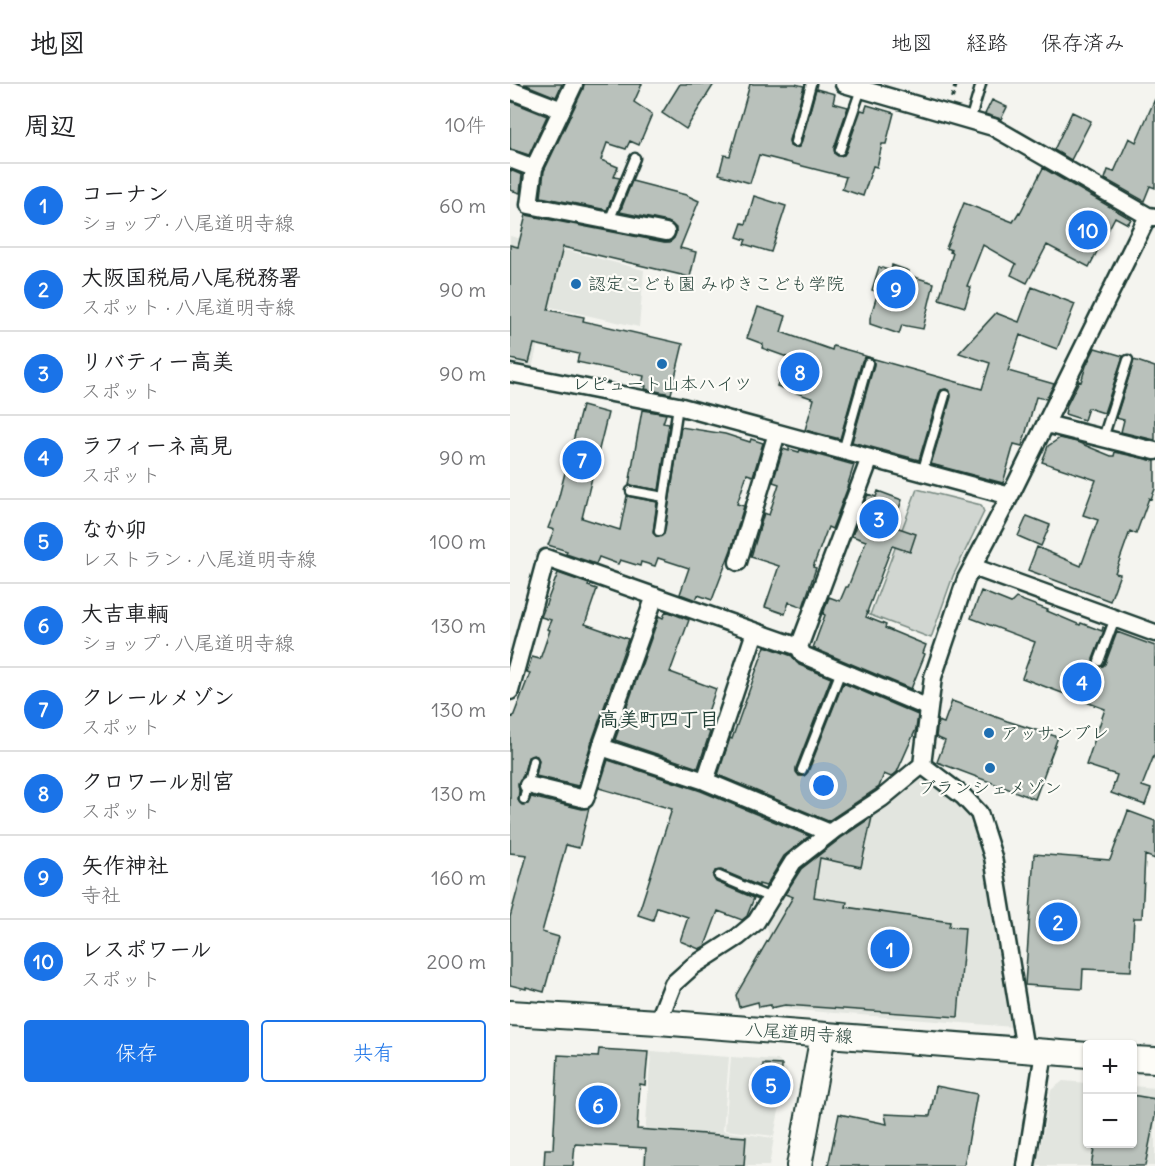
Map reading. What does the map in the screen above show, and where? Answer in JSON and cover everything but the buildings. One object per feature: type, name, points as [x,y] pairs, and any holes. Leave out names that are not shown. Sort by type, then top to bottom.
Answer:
[{"type":"main road","name":"八尾道明寺線","points":[[510,1013],[1083,1055]]},
{"type":"main road","points":[[799,1166],[823,1035]]},
{"type":"main road","points":[[1137,1059],[1155,1060]]},
{"type":"street","points":[[574,84],[534,168],[529,205],[666,232]]},
{"type":"street","points":[[658,1022],[673,984],[693,966],[738,937],[756,922],[794,862],[830,833],[882,798],[922,765],[933,677],[966,579],[1152,217],[993,127],[844,84]]},
{"type":"street","points":[[510,90],[562,110]]},
{"type":"street","points":[[510,159],[534,168]]},
{"type":"street","points":[[510,373],[678,406],[1010,496]]},
{"type":"street","points":[[1046,424],[1155,451]]},
{"type":"street","points":[[738,562],[777,433]]},
{"type":"street","points":[[799,647],[870,458]]},
{"type":"street","points":[[510,691],[546,558],[799,647],[803,655],[929,708]]},
{"type":"street","points":[[973,567],[1155,633]]},
{"type":"street","points":[[526,792],[585,799],[601,747],[655,596]]},
{"type":"street","points":[[705,781],[755,632]]},
{"type":"street","points":[[601,747],[705,781],[830,833]]},
{"type":"street","points":[[922,765],[963,796],[979,813],[993,857],[1035,1051],[1026,1166]]},
{"type":"lane","points":[[795,142],[811,84]]},
{"type":"lane","points":[[970,121],[981,84]]},
{"type":"lane","points":[[840,150],[861,89]]},
{"type":"lane","points":[[609,221],[635,158]]},
{"type":"lane","points":[[1103,438],[1128,360]]},
{"type":"lane","points":[[843,451],[868,363]]},
{"type":"lane","points":[[922,472],[945,394]]},
{"type":"lane","points":[[659,531],[678,406]]},
{"type":"lane","points":[[632,491],[664,497]]},
{"type":"lane","points":[[1099,661],[1115,618]]},
{"type":"lane","points":[[802,770],[841,671]]},
{"type":"lane","points":[[526,792],[534,761]]},
{"type":"lane","points":[[719,876],[771,898]]},
{"type":"shaded area","name":"認定こども園 みゆきこども学院","points":[[510,236],[644,270],[639,327],[546,306],[532,369],[510,364]]},
{"type":"shaded area","points":[[917,489],[981,505],[984,512],[953,576],[931,638],[870,615]]},
{"type":"shaded area","points":[[918,775],[963,805],[975,824],[988,856],[1013,1027],[784,1009],[767,927],[762,925],[801,867],[869,820]]},
{"type":"shaded area","points":[[651,1051],[729,1057],[723,1131],[774,1138],[769,1166],[643,1166]]},
{"type":"shaded area","points":[[731,1057],[778,1060],[787,1070],[774,1136],[725,1130]]},
{"type":"shaded area","points":[[1063,1081],[1083,1083],[1083,1148],[1137,1148],[1137,1086],[1155,1088],[1155,1166],[1037,1166],[1051,1090]]},
{"type":"place","name":"レスポワール","points":[[1088,230]]},
{"type":"place","name":"認定こども園 みゆきこども学院","points":[[576,284]]},
{"type":"place","name":"矢作神社","points":[[896,289]]},
{"type":"place","name":"レピュート山本ハイツ","points":[[662,364]]},
{"type":"place","name":"クロワール別宮","points":[[800,372]]},
{"type":"place","name":"クレールメゾン","points":[[582,460]]},
{"type":"place","name":"リバティー高美","points":[[879,519]]},
{"type":"place","name":"ラフィーネ高見","points":[[1082,682]]},
{"type":"place","name":"アッサンブレ","points":[[989,733]]},
{"type":"place","name":"ブランシェメゾン","points":[[990,768]]},
{"type":"place","name":"大阪国税局八尾税務署","points":[[1058,922]]},
{"type":"place","name":"コーナン","points":[[890,949]]},
{"type":"place","name":"なか卯","points":[[771,1085]]},
{"type":"place","name":"大吉車輌","points":[[598,1105]]},
{"type":"district","name":"高美町四丁目","points":[[659,719]]}]
